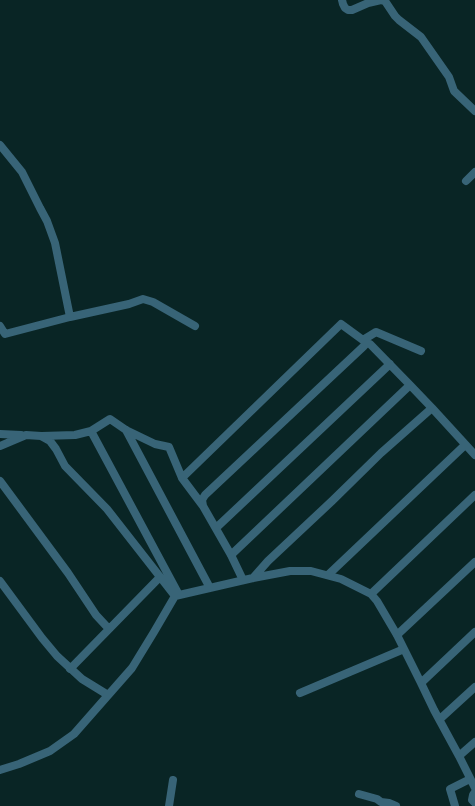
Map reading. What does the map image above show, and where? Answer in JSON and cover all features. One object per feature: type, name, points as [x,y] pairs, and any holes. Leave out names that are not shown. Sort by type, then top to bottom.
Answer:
[{"type":"street","points":[[342,0],[345,8],[348,10],[352,10],[368,3],[381,0],[385,1],[399,20],[421,37],[449,77],[454,91],[475,111]]},
{"type":"street","points":[[0,145],[22,172],[47,221],[55,243],[70,317]]},
{"type":"street","points":[[466,182],[475,172]]},
{"type":"street","points":[[0,326],[2,335],[70,317],[129,304],[143,299],[152,302],[194,326]]},
{"type":"street","points":[[182,478],[341,324],[370,344],[475,455]]},
{"type":"street","points":[[203,506],[202,500],[205,495],[376,332],[421,351]]},
{"type":"street","points":[[216,528],[390,364]]},
{"type":"street","points":[[231,555],[410,385]]},
{"type":"street","points":[[254,578],[268,561],[381,453],[432,408]]},
{"type":"street","points":[[0,434],[42,436],[75,435],[91,431],[110,419],[126,430],[155,444],[169,447],[182,478],[203,506],[231,555],[243,580]]},
{"type":"street","points":[[126,430],[210,588]]},
{"type":"street","points":[[91,431],[177,596]]},
{"type":"street","points":[[0,446],[26,435]]},
{"type":"street","points":[[42,436],[50,441],[65,466],[107,509],[150,565],[177,596]]},
{"type":"street","points":[[328,574],[465,445]]},
{"type":"street","points":[[0,481],[68,572],[96,615],[108,629]]},
{"type":"street","points":[[370,594],[475,495]]},
{"type":"street","points":[[397,635],[475,562]]},
{"type":"street","points":[[0,770],[19,764],[50,750],[74,734],[132,668],[177,596],[243,580],[290,571],[311,571],[328,574],[341,579],[370,594],[377,601],[397,635],[475,788]]},
{"type":"street","points":[[70,669],[160,577]]},
{"type":"street","points":[[0,581],[42,638],[70,669],[82,679],[108,695]]},
{"type":"street","points":[[421,683],[475,632]]},
{"type":"street","points":[[300,694],[404,649]]},
{"type":"street","points":[[440,719],[475,687]]},
{"type":"street","points":[[459,756],[475,742]]},
{"type":"street","points":[[455,806],[450,789],[470,779]]},
{"type":"street","points":[[169,806],[173,780]]},
{"type":"street","points":[[475,792],[472,800],[475,803]]},
{"type":"street","points":[[359,794],[396,806]]}]
